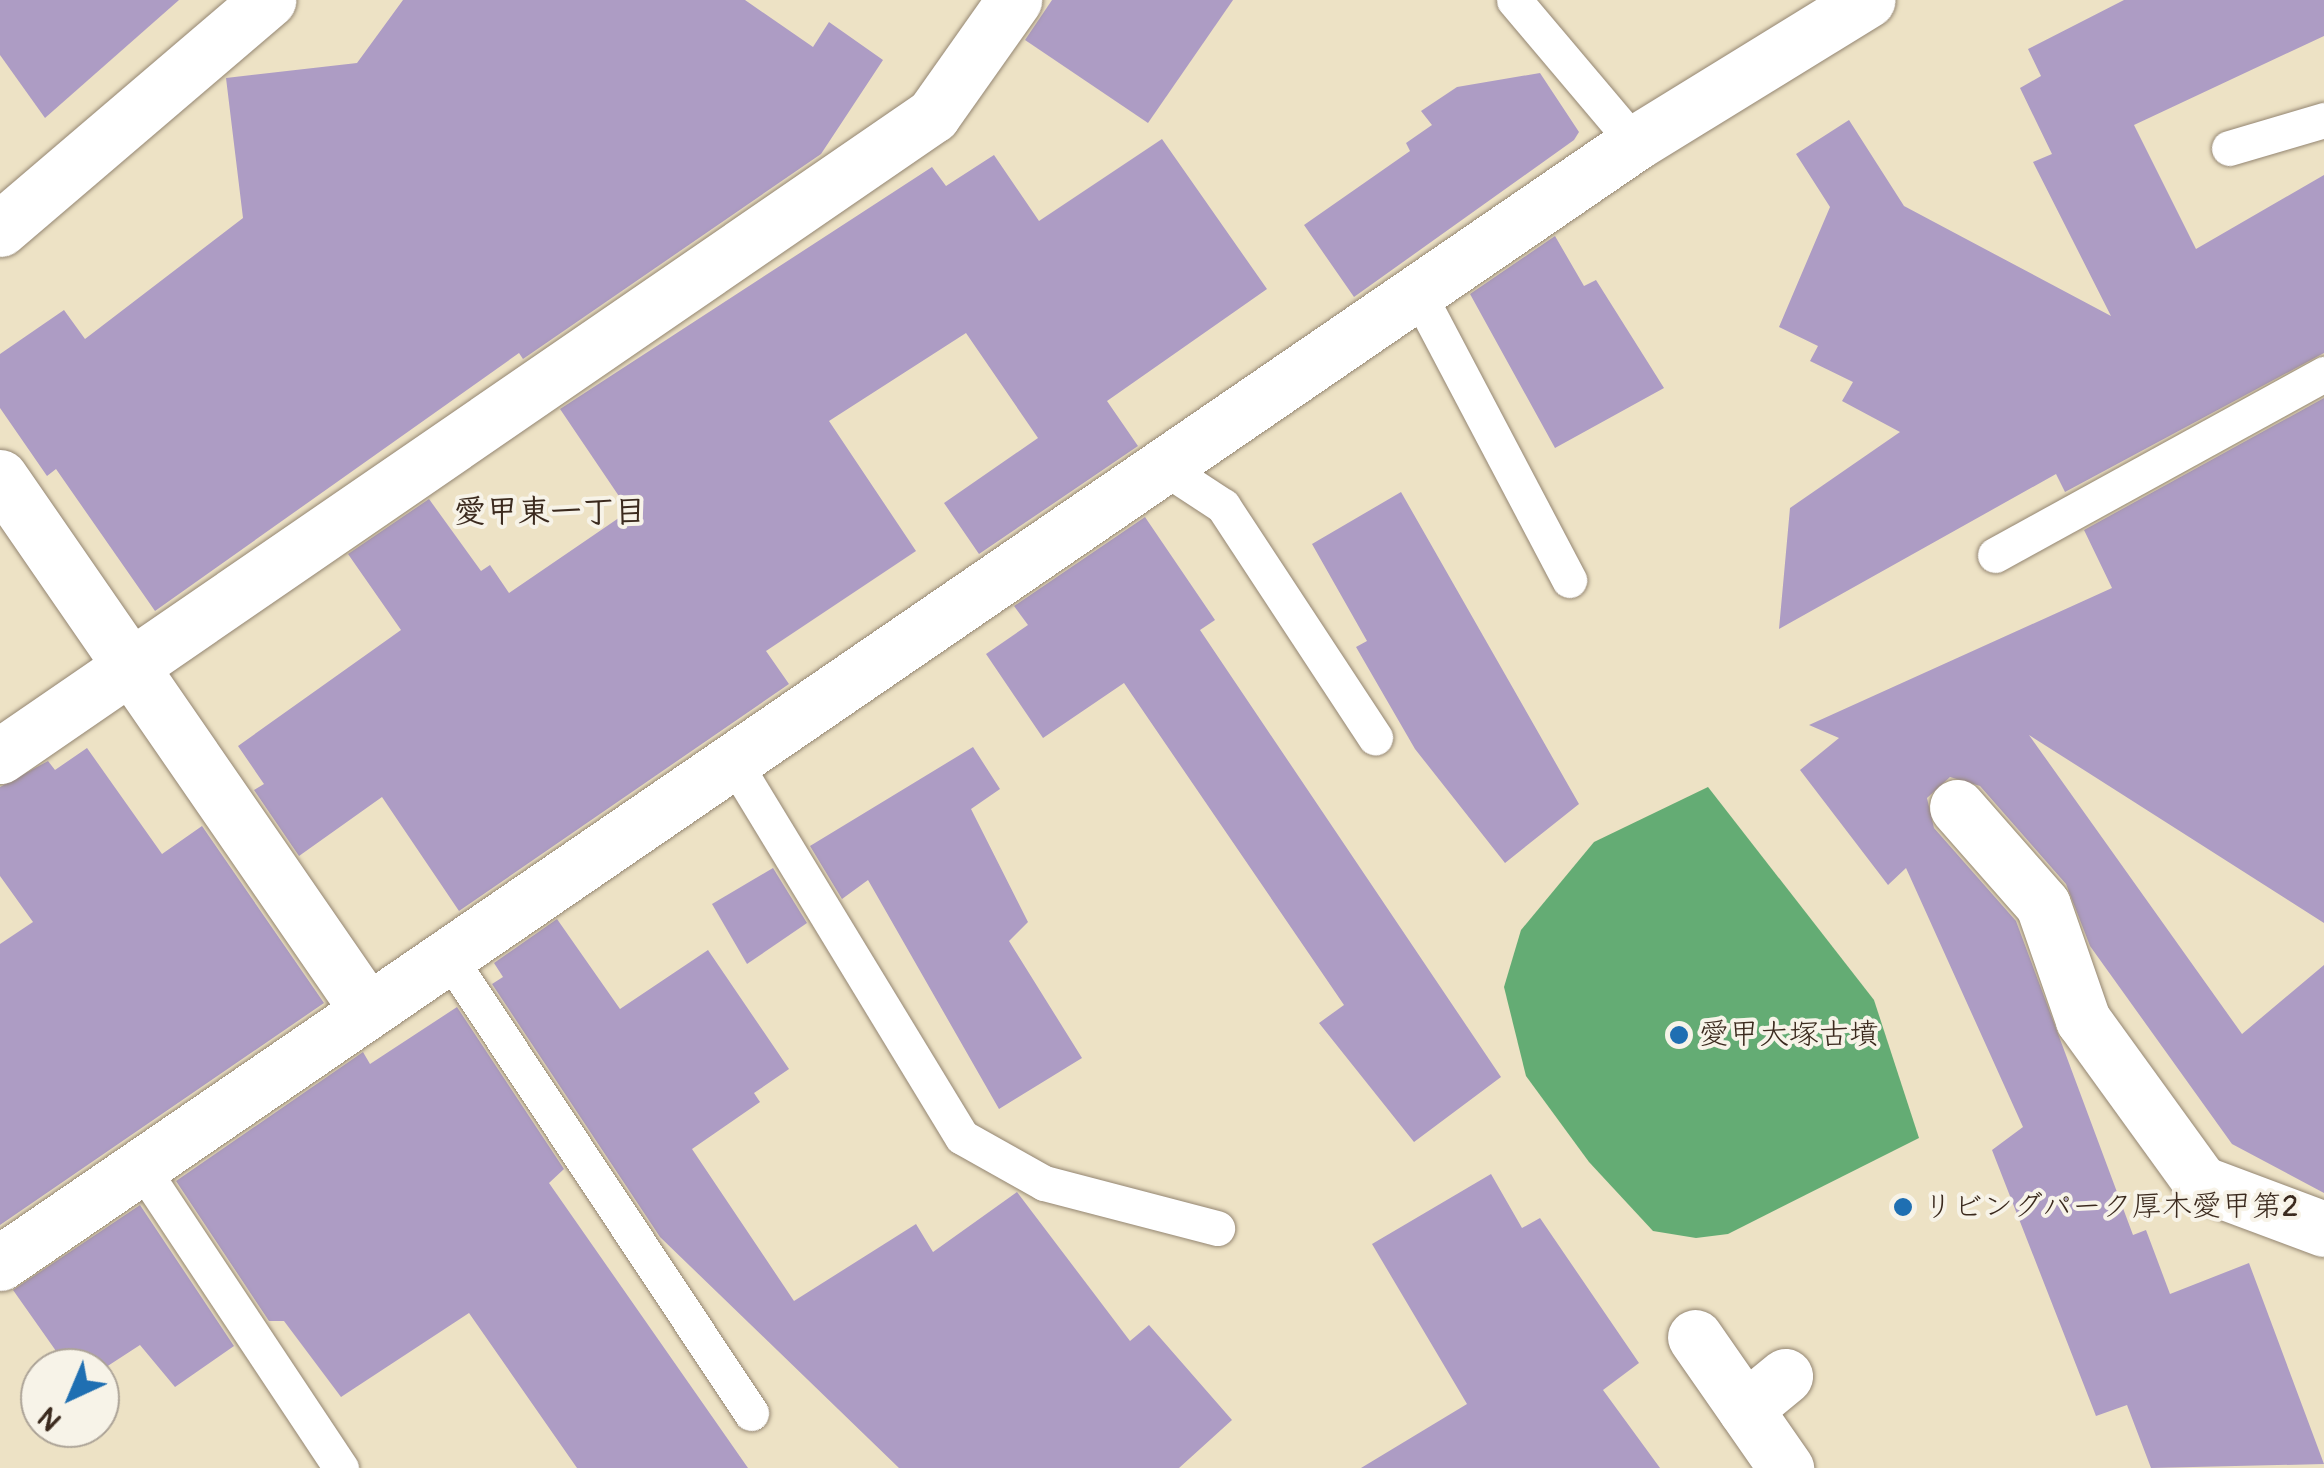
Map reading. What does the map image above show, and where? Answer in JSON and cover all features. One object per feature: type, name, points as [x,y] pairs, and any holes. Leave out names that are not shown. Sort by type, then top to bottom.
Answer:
[{"type":"street","points":[[0,229],[268,0]]},
{"type":"street","points":[[0,756],[932,114],[1014,0]]},
{"type":"street","points":[[0,1263],[446,953],[1420,297],[1636,143],[1868,0]]},
{"type":"street","points":[[0,476],[366,1008]]},
{"type":"street","points":[[1957,807],[2043,905],[2083,1020],[2201,1183],[2324,1229]]},
{"type":"street","points":[[1695,1337],[1765,1393],[1786,1468]]},
{"type":"lane","points":[[1514,0],[1636,143]]},
{"type":"lane","points":[[2229,148],[2322,124]]},
{"type":"lane","points":[[1420,297],[1569,580]]},
{"type":"lane","points":[[1994,556],[2324,374]]},
{"type":"lane","points":[[1165,468],[1224,506],[1375,737]]},
{"type":"lane","points":[[732,759],[962,1137],[1044,1184],[1216,1228]]},
{"type":"lane","points":[[446,953],[751,1412]]},
{"type":"lane","points":[[139,1164],[340,1468]]},
{"type":"green space","points":[[1708,787],[1874,1000],[1919,1138],[1728,1234],[1696,1238],[1653,1231],[1589,1162],[1526,1076],[1504,987],[1521,930],[1594,842]]},
{"type":"building","points":[[0,0],[179,0],[45,118],[0,55]]},
{"type":"building","points":[[403,0],[745,0],[813,47],[829,22],[883,60],[821,154],[523,359],[519,353],[155,611],[56,469],[47,476],[0,408],[0,354],[64,310],[85,339],[243,218],[226,78],[357,63]]},
{"type":"building","points":[[1052,0],[1233,0],[1148,123],[1025,40]]},
{"type":"building","points":[[2124,0],[2324,0],[2324,36],[2134,125],[2196,249],[2324,175],[2324,353],[2065,492],[2056,474],[1779,629],[1790,508],[1900,432],[1842,401],[1853,382],[1810,361],[1818,346],[1779,327],[1830,207],[1796,154],[1849,120],[1904,206],[2111,316],[2033,162],[2052,154],[2020,88],[2041,76],[2028,49]]},
{"type":"building","points":[[1540,73],[1579,132],[1574,140],[1354,297],[1304,225],[1410,151],[1406,143],[1432,125],[1421,111],[1457,87]]},
{"type":"building","points":[[1162,139],[1267,289],[1107,401],[1138,446],[979,554],[944,503],[1038,438],[966,333],[829,421],[916,551],[766,651],[789,684],[459,911],[382,797],[299,856],[254,790],[264,784],[238,746],[401,630],[348,554],[429,499],[481,571],[490,565],[509,593],[629,511],[560,409],[932,167],[946,186],[994,155],[1039,221]]},
{"type":"building","points":[[1555,236],[1584,286],[1596,280],[1664,388],[1555,448],[1470,294]]},
{"type":"building","points":[[2324,398],[2324,923],[2029,735],[2242,1034],[2324,965],[2324,1193],[2232,1144],[2090,946],[2066,884],[1980,786],[1950,777],[1927,798],[1934,828],[2016,921],[2133,1235],[2146,1230],[2170,1294],[2249,1263],[2324,1464],[2151,1468],[2127,1405],[2096,1416],[1992,1150],[2023,1127],[1906,868],[1888,885],[1800,770],[1839,738],[1809,725],[2112,588],[2084,530]]},
{"type":"building","points":[[1401,492],[1579,804],[1505,863],[1415,749],[1356,647],[1367,641],[1312,544]]},
{"type":"building","points":[[1145,517],[1215,620],[1200,630],[1501,1077],[1414,1142],[1319,1023],[1344,1005],[1124,683],[1043,738],[986,654],[1028,625],[1014,606]]},
{"type":"building","points":[[973,747],[1000,789],[971,809],[1028,922],[1009,941],[1082,1058],[999,1109],[868,880],[842,899],[810,846]]},
{"type":"building","points":[[87,748],[162,854],[202,826],[324,1003],[0,1225],[0,944],[33,922],[0,876],[0,787],[48,761],[55,770]]},
{"type":"building","points":[[773,868],[807,923],[747,964],[712,904]]},
{"type":"building","points":[[557,919],[620,1009],[708,950],[789,1069],[754,1093],[760,1102],[692,1149],[794,1301],[916,1224],[933,1252],[1017,1192],[1130,1341],[1149,1325],[1232,1420],[1179,1468],[899,1468],[660,1237],[492,984],[503,977],[494,963]]},
{"type":"building","points":[[457,1007],[564,1169],[549,1183],[748,1468],[577,1468],[469,1313],[341,1397],[284,1321],[269,1321],[176,1181],[363,1052],[370,1064]]},
{"type":"building","points":[[1491,1174],[1522,1228],[1540,1218],[1639,1363],[1603,1390],[1660,1468],[1361,1468],[1467,1404],[1372,1244]]},
{"type":"building","points":[[140,1205],[234,1346],[175,1387],[140,1345],[120,1358],[120,1348],[54,1348],[13,1290]]},
{"type":"place","name":"愛甲大塚古墳","points":[[1679,1035]]},
{"type":"place","name":"リビングパーク厚木愛甲第2","points":[[1903,1207]]},
{"type":"district","name":"愛甲東一丁目","points":[[550,512]]}]
